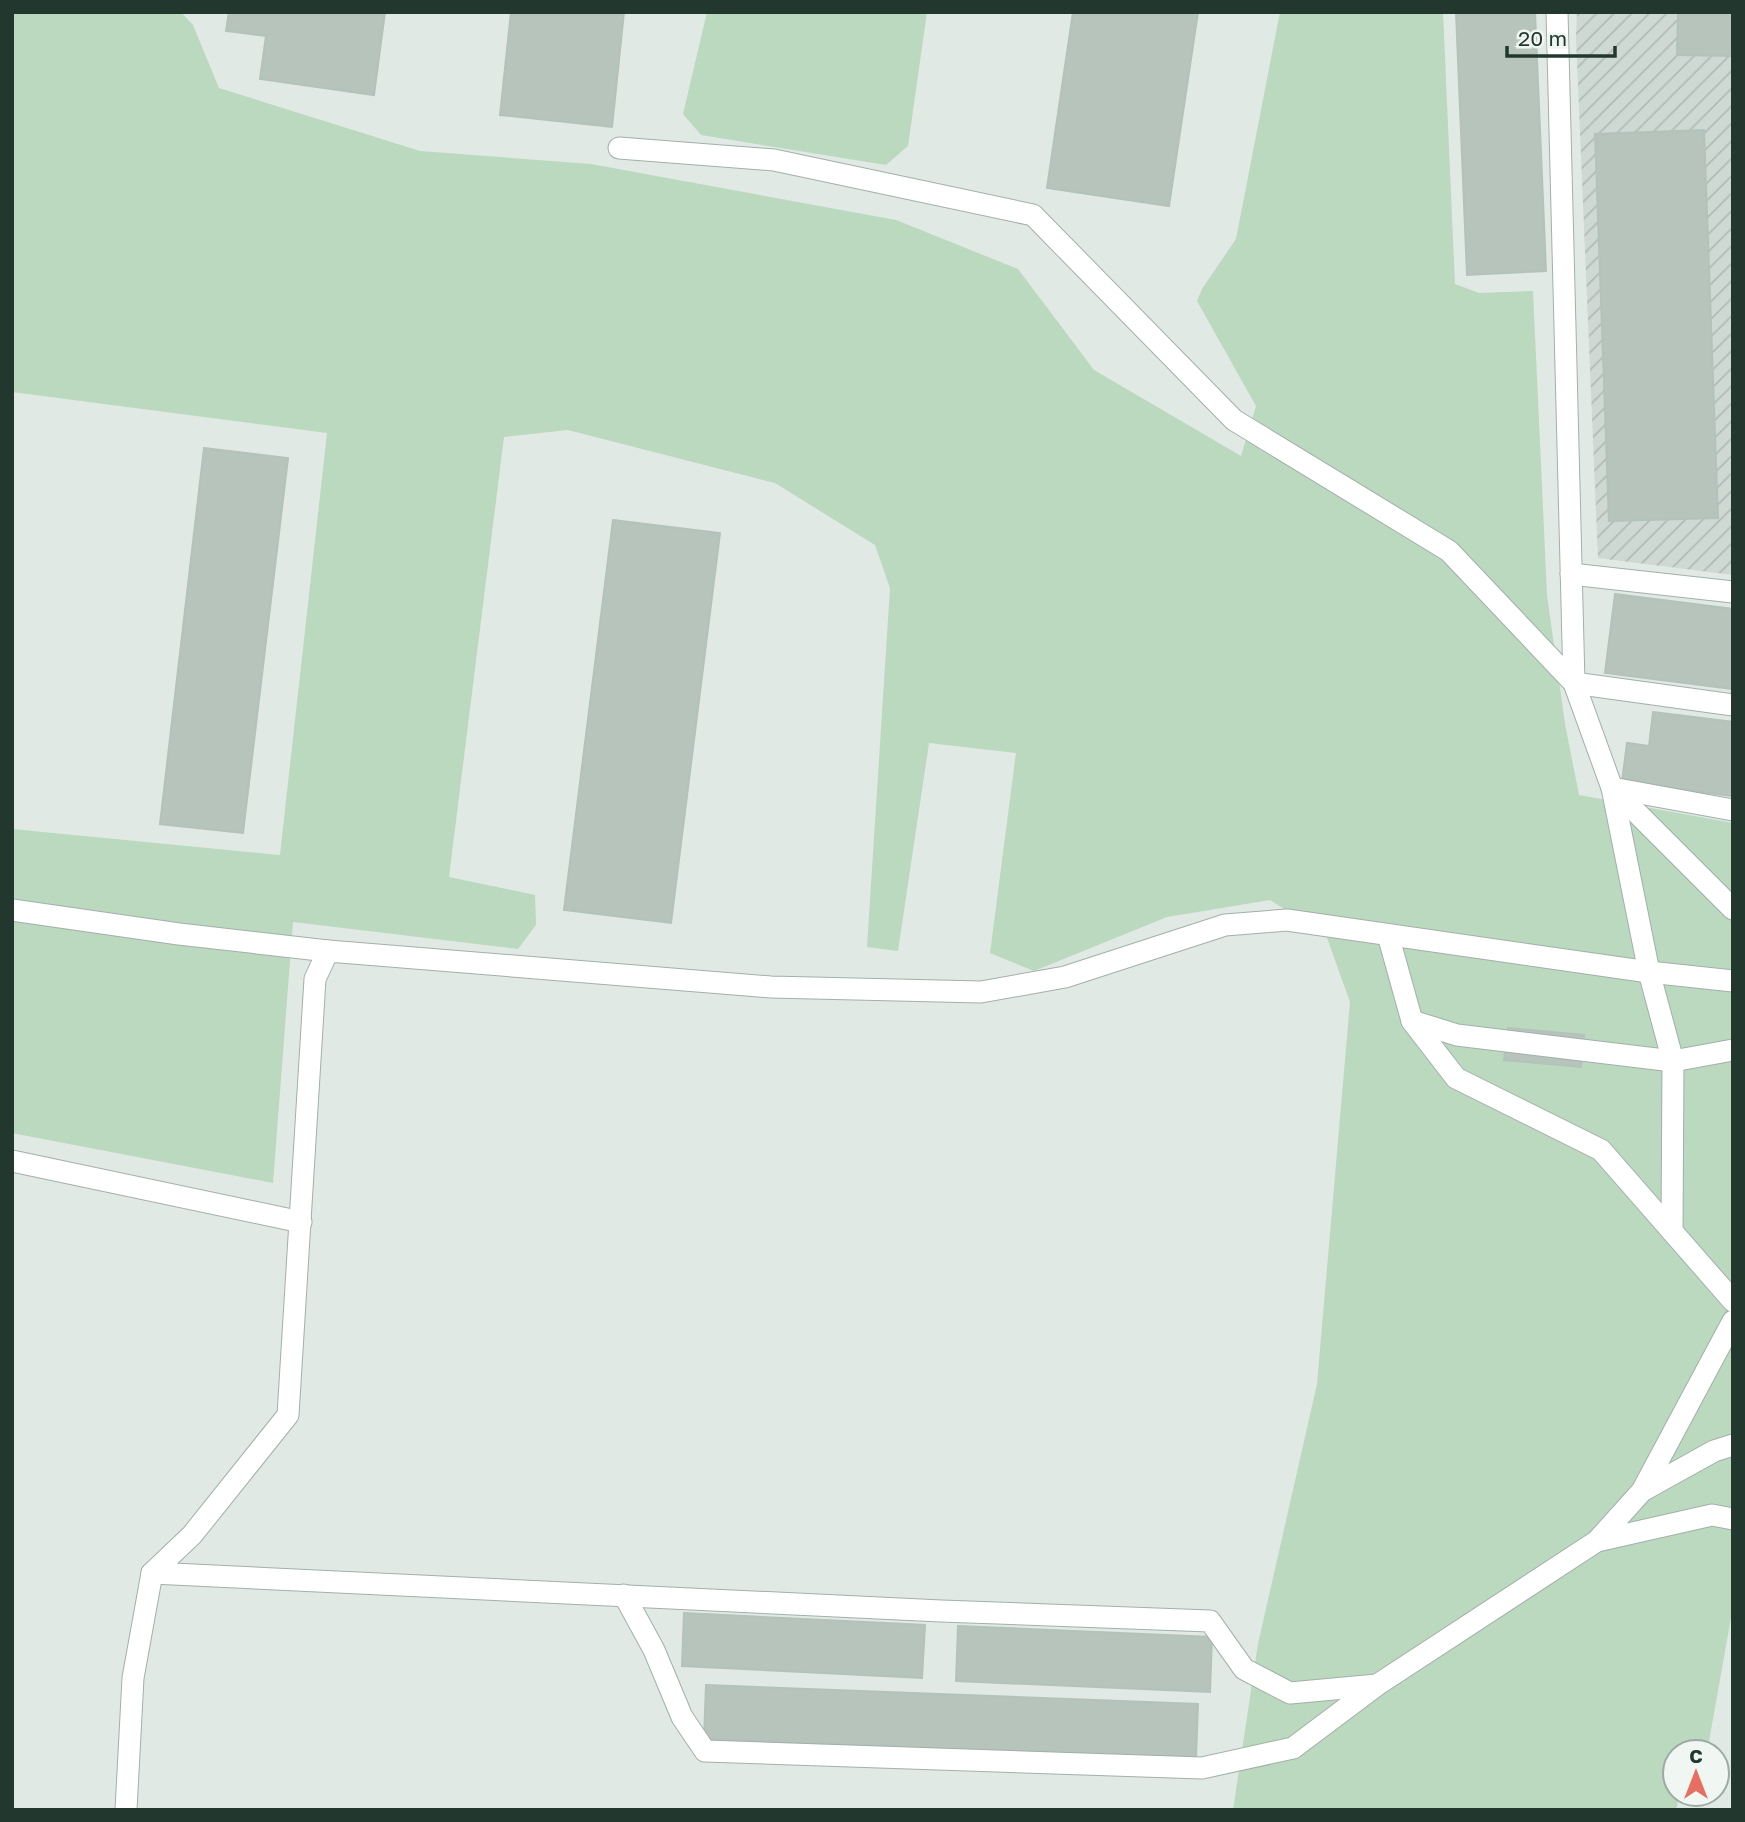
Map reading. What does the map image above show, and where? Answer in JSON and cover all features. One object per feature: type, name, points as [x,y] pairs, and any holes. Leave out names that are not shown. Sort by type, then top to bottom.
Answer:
[{"type":"street","points":[[1557,12],[1574,683],[1612,788],[1649,972],[1673,1061],[1672,1231]]},
{"type":"street","points":[[619,148],[774,160],[1033,215],[1234,420],[1449,551],[1574,683],[1733,705]]},
{"type":"street","points":[[1571,574],[1733,592]]},
{"type":"street","points":[[1612,788],[1733,810]]},
{"type":"street","points":[[1612,788],[1733,909]]},
{"type":"street","points":[[12,910],[178,934],[328,951],[771,987],[981,992],[1065,977],[1225,925],[1287,920],[1649,972],[1733,981]]},
{"type":"street","points":[[1388,935],[1412,1021],[1456,1078],[1601,1150],[1733,1301]]},
{"type":"street","points":[[126,1810],[133,1678],[152,1573],[192,1535],[288,1415],[315,979],[328,951]]},
{"type":"street","points":[[1412,1021],[1457,1035],[1673,1061],[1733,1050]]},
{"type":"street","points":[[12,1161],[301,1222]]},
{"type":"street","points":[[624,1595],[654,1650],[681,1717],[705,1751],[1202,1768],[1293,1748],[1377,1685],[1597,1541],[1642,1491],[1733,1321]]},
{"type":"street","points":[[1642,1491],[1714,1451],[1733,1445]]},
{"type":"street","points":[[1597,1541],[1712,1515],[1733,1519]]},
{"type":"street","points":[[152,1573],[941,1611],[1210,1621],[1244,1669],[1290,1693],[1377,1685]]},
{"type":"shaded area","points":[[1577,12],[1733,12],[1733,575],[1598,558]]},
{"type":"green space","points":[[12,12],[181,12],[193,25],[219,88],[420,151],[591,164],[896,220],[1018,269],[1094,370],[1241,456],[1256,406],[1197,301],[1202,289],[1236,239],[1280,12],[1443,12],[1455,284],[1479,293],[1533,291],[1547,595],[1565,724],[1579,795],[1733,823],[1733,1607],[1710,1738],[1661,1738],[1661,1808],[1676,1810],[1233,1810],[1258,1644],[1317,1384],[1350,1002],[1326,935],[1270,900],[1167,917],[1034,971],[990,953],[1016,753],[929,743],[898,951],[867,947],[890,588],[875,545],[775,483],[568,430],[504,437],[449,877],[535,895],[536,925],[518,949],[293,922],[273,1183],[12,1133],[12,829],[280,855],[327,433],[12,392]]},
{"type":"green space","points":[[707,12],[927,12],[908,146],[886,165],[701,135],[683,114]]},
{"type":"building","points":[[229,12],[385,12],[374,95],[260,79],[266,36],[226,31]]},
{"type":"building","points":[[511,12],[624,12],[612,127],[500,115]]},
{"type":"building","points":[[1073,12],[1198,12],[1169,206],[1047,188]]},
{"type":"building","points":[[1456,12],[1535,12],[1546,271],[1467,275]]},
{"type":"building","points":[[1678,12],[1733,12],[1733,56],[1677,55]]},
{"type":"building","points":[[1704,130],[1718,518],[1609,521],[1595,134]]},
{"type":"building","points":[[204,448],[288,458],[243,833],[160,824]]},
{"type":"building","points":[[613,520],[720,533],[671,923],[564,910]]},
{"type":"building","points":[[1615,594],[1733,609],[1733,689],[1605,673]]},
{"type":"building","points":[[1653,712],[1733,722],[1733,796],[1622,782],[1627,743],[1649,746]]},
{"type":"building","points":[[1508,1028],[1584,1035],[1581,1067],[1504,1060]]},
{"type":"building","points":[[684,1613],[925,1625],[922,1678],[682,1666]]},
{"type":"building","points":[[958,1626],[1212,1637],[1210,1692],[956,1681]]},
{"type":"building","points":[[706,1685],[1198,1704],[1196,1758],[704,1739]]}]
